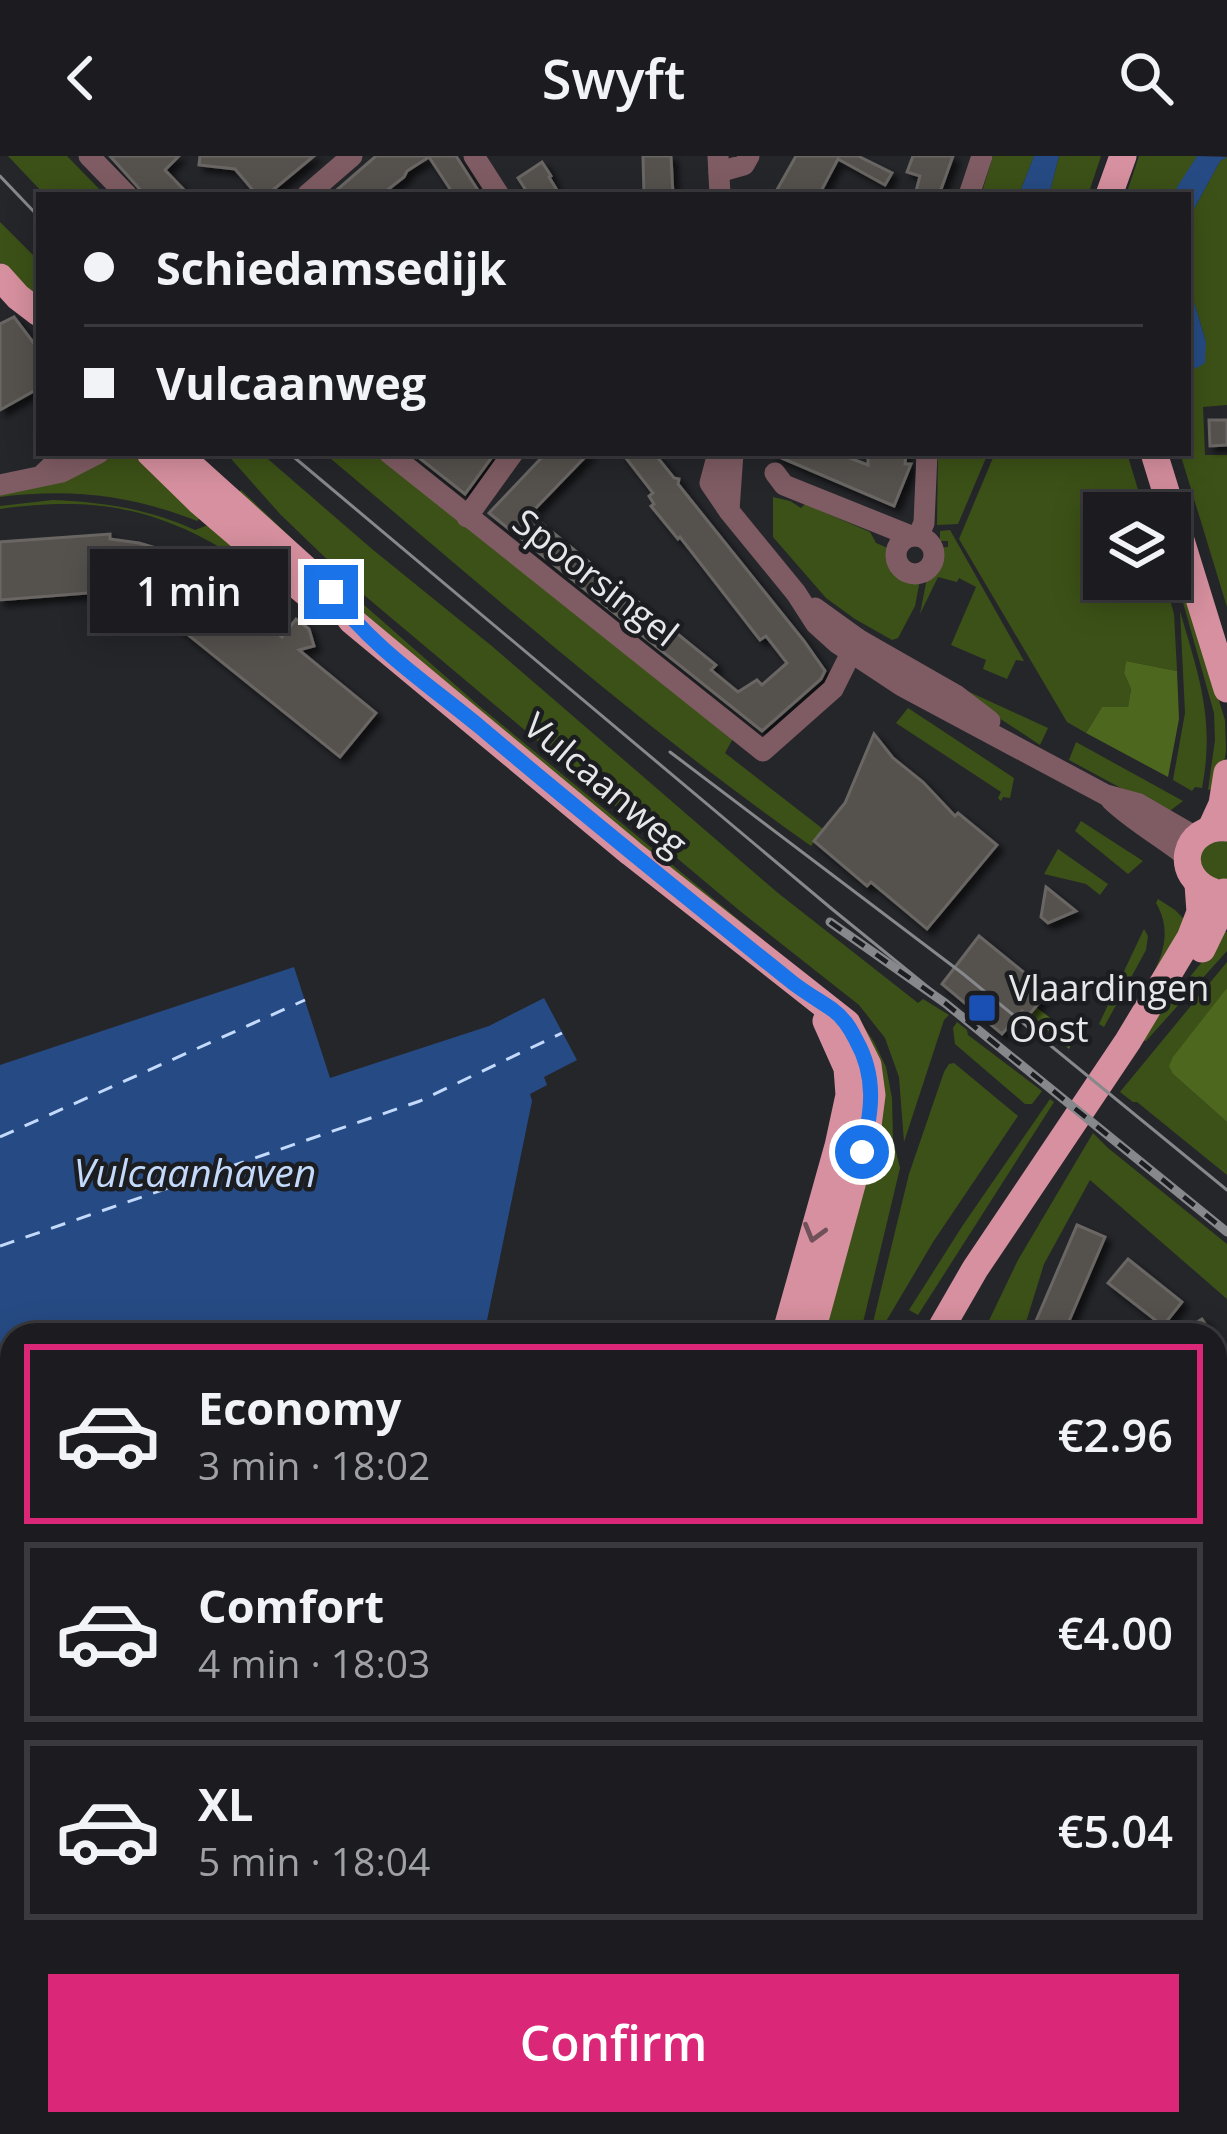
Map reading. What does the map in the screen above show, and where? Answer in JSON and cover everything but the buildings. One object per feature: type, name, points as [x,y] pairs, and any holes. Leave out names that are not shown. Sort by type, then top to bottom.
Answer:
[{"type":"main road","points":[[1110,192],[1123,156]]},
{"type":"main road","points":[[19,296],[36,327]]},
{"type":"main road","name":"Vulcaanweg","points":[[153,456],[320,607],[352,620]]},
{"type":"main road","name":"Vulcaanweg","points":[[180,456],[331,592],[352,620],[631,853],[847,1023],[868,1065],[872,1095],[865,1139],[814,1323]]},
{"type":"main road","points":[[1155,456],[1227,688]]},
{"type":"main road","points":[[944,1323],[1128,1041],[1216,889],[1189,872],[1222,804],[1227,772]]},
{"type":"main road","points":[[788,1323],[849,1094],[848,1068],[816,1001]]},
{"type":"main road","points":[[965,1323],[1012,1218]]},
{"type":"street","points":[[89,156],[124,192]]},
{"type":"street","points":[[310,192],[352,156]]},
{"type":"street","points":[[474,156],[498,192]]},
{"type":"street","points":[[719,174],[744,165],[748,156]]},
{"type":"street","points":[[970,192],[982,156]]},
{"type":"street","points":[[44,474],[62,456]]},
{"type":"street","points":[[0,485],[62,472],[93,456]]},
{"type":"street","name":"Spoorsingel","points":[[392,456],[763,751],[832,689],[855,646]]},
{"type":"street","points":[[467,517],[511,456]]},
{"type":"street","points":[[717,456],[710,483],[729,511],[796,593],[855,646],[1030,754],[1106,795],[1139,804],[1205,837]]},
{"type":"street","points":[[729,511],[733,456]]},
{"type":"street","points":[[775,473],[784,484],[915,536],[923,523],[927,456]]},
{"type":"green space","points":[[8,156],[67,156],[102,192],[42,192]]},
{"type":"green space","points":[[993,156],[1034,156],[1020,192],[982,192]]},
{"type":"green space","points":[[1059,156],[1101,156],[1089,192],[1050,192]]},
{"type":"green space","points":[[1139,156],[1197,156],[1176,192],[1127,192]]},
{"type":"green space","points":[[1227,157],[1227,405],[1203,407],[1205,455],[1227,455],[1227,607],[1181,456],[1191,456],[1191,363],[1206,342],[1191,292],[1191,214],[1220,161]]},
{"type":"green space","points":[[0,222],[36,258],[36,299],[0,262]]},
{"type":"green space","points":[[229,456],[264,456],[778,893],[918,1003],[923,999],[949,1015],[904,1142],[899,1077],[885,1038],[859,1005],[364,595],[280,514]]},
{"type":"green space","points":[[328,456],[380,456],[735,735],[725,753],[823,829],[811,846],[624,704]]},
{"type":"green space","points":[[938,456],[987,456],[958,524],[937,525]]},
{"type":"green space","points":[[994,456],[1128,456],[1139,492],[1083,492],[1083,600],[1170,600],[1174,614],[1177,671],[1126,661],[1124,673],[1131,689],[1128,708],[1102,707],[1086,733],[1067,722],[959,539]]},
{"type":"green space","points":[[112,457],[147,462],[204,513],[197,521],[148,505],[76,494],[0,497],[85,471]]},
{"type":"green space","points":[[238,492],[478,705],[858,1018],[886,1067],[900,1168],[863,1323],[820,1323],[872,1065],[645,854],[326,581]]},
{"type":"green space","points":[[773,497],[801,508],[805,504],[870,532],[876,543],[890,549],[898,572],[920,580],[915,606],[898,638],[892,640],[826,598],[773,537]]},
{"type":"green space","points":[[53,500],[126,508],[195,530],[208,525],[271,580],[205,539],[143,514],[77,504],[0,509]]},
{"type":"green space","points":[[950,530],[1024,661],[1016,660],[1007,679],[983,669],[986,660],[951,645],[976,587],[959,578],[957,582],[938,577],[920,614],[927,578],[937,564],[937,548],[948,547],[948,541],[940,541],[940,531]]},
{"type":"green space","points":[[1182,600],[1188,600],[1225,720],[1221,786],[1208,790],[1214,713]]},
{"type":"green space","points":[[1180,611],[1206,719],[1202,788],[1192,791],[1173,780],[1185,713]]},
{"type":"green space","points":[[1126,661],[1177,671],[1179,719],[1168,777],[1086,733],[1102,707],[1128,707],[1131,689],[1124,673]]},
{"type":"green space","points":[[957,690],[1048,728],[1040,745]]},
{"type":"green space","points":[[908,708],[1014,778],[1010,798],[1001,801],[1001,792],[896,723]]},
{"type":"green space","points":[[1076,742],[1183,801],[1167,813],[1069,760]]},
{"type":"green space","points":[[1081,821],[1143,861],[1128,874],[1075,831]]},
{"type":"green space","points":[[1227,840],[1227,880],[1211,879],[1199,862],[1201,852],[1206,844]]},
{"type":"green space","points":[[1058,849],[1108,884],[1100,895],[1086,884],[1044,874]]},
{"type":"green space","points":[[1158,899],[1190,925],[1126,1021],[1163,949]]},
{"type":"green space","points":[[1144,929],[1146,950],[1104,1027],[1099,1024]]},
{"type":"green space","points":[[1222,932],[1227,932],[1227,951],[1146,1041],[1138,1040],[1202,962]]},
{"type":"green space","points":[[1227,962],[1227,988],[1173,1074],[1227,1122],[1227,1175],[1120,1092]]},
{"type":"green space","points":[[1227,988],[1227,1122],[1169,1066]]},
{"type":"green space","points":[[1036,1007],[1075,1037],[1069,1049],[1030,1014]]},
{"type":"green space","points":[[957,1022],[1042,1091],[1032,1104],[1025,1104],[955,1044]]},
{"type":"green space","points":[[954,1063],[1018,1116],[885,1323],[873,1323],[909,1174],[949,1064]]},
{"type":"green space","points":[[1050,1099],[1054,1102],[918,1315],[909,1310],[963,1225]]},
{"type":"green space","points":[[1093,1133],[1227,1244],[1227,1299],[1090,1180],[1044,1264],[1026,1323],[988,1323],[1018,1260]]},
{"type":"water","points":[[1034,156],[1059,156],[1050,192],[1020,192]]},
{"type":"water","points":[[1197,156],[1227,157],[1220,161],[1191,214],[1191,192],[1175,192]]},
{"type":"water","points":[[1191,292],[1206,342],[1205,363],[1195,369]]},
{"type":"water","name":"Vulcaanhaven","points":[[294,967],[330,1078],[489,1026],[544,998],[577,1060],[544,1077],[547,1085],[530,1094],[486,1323],[0,1323],[0,1065]]},
{"type":"ferry route","points":[[0,1137],[305,1000]]},
{"type":"ferry route","points":[[0,1246],[420,1101],[562,1033]]},
{"type":"tram line","points":[[0,176],[36,214]]},
{"type":"tram line","points":[[293,456],[832,909],[1227,1230]]},
{"type":"tram line","points":[[670,752],[962,973],[1227,1190]]},
{"type":"railway","points":[[830,922],[945,1003],[1227,1232]]},
{"type":"place","name":"Vlaardingen Oost","points":[[982,1008]]},
{"type":"route","points":[[331,592],[352,620],[421,678],[631,853],[847,1023],[865,1055],[872,1095],[862,1152]]}]
